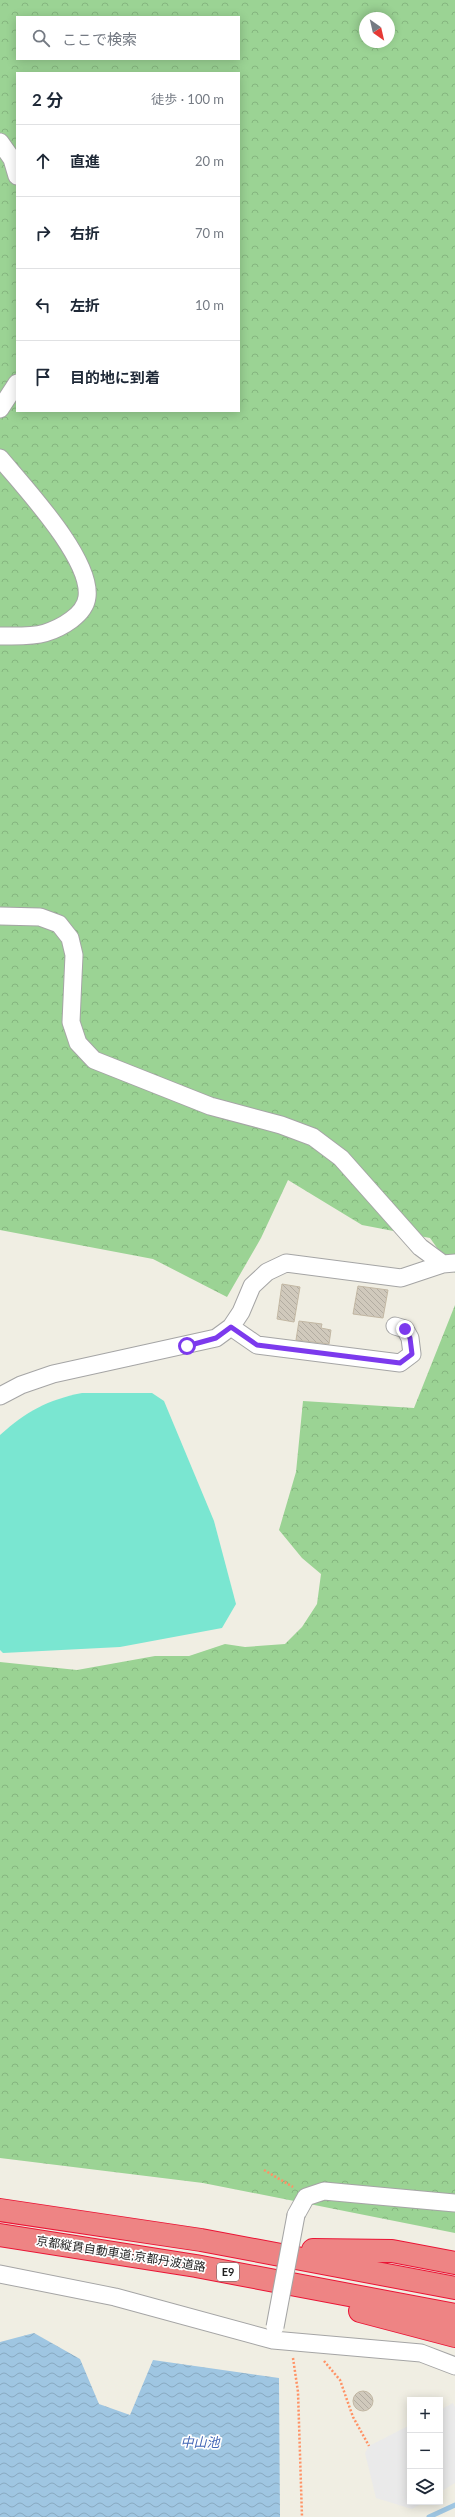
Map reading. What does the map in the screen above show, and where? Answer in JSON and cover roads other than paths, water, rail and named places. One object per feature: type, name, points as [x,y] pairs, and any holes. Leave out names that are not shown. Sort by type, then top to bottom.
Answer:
[{"type":"highway","name":"京都縦貫自動車道;京都丹波道路","points":[[0,2210],[249,2249],[455,2288]]},
{"type":"highway","name":"京都縦貫自動車道;京都丹波道路","points":[[0,2235],[26,2238],[203,2268],[455,2315]]},
{"type":"highway","points":[[26,2238],[377,2314],[455,2336]]},
{"type":"highway","points":[[249,2249],[392,2251],[455,2263]]},
{"type":"street","points":[[0,142],[12,159],[16,173]]},
{"type":"street","points":[[0,410],[16,385]]},
{"type":"street","points":[[0,458],[47,514],[74,554],[85,576],[87,598],[79,612],[65,626],[44,634],[0,636]]},
{"type":"street","points":[[0,916],[40,917],[59,924],[70,938],[74,955],[71,1022],[78,1043],[94,1060],[210,1106],[281,1125],[313,1137],[341,1158],[420,1247],[449,1264]]},
{"type":"street","points":[[0,1396],[21,1385],[53,1374],[216,1338],[231,1327],[241,1312],[252,1286],[267,1272],[286,1263],[401,1278],[449,1264]]},
{"type":"street","points":[[231,1327],[257,1345],[400,1363],[412,1354],[410,1338],[405,1329],[395,1326]]},
{"type":"street","points":[[274,2334],[296,2215],[306,2197],[324,2191],[455,2203]]},
{"type":"street","points":[[0,2274],[115,2297],[274,2334],[291,2342],[421,2353],[455,2366]]},
{"type":"water","name":"中山池","points":[[34,2333],[80,2359],[99,2404],[130,2415],[153,2360],[279,2378],[280,2517],[0,2517],[0,2342]]},
{"type":"waterway","points":[[429,2517],[455,2505]]}]
